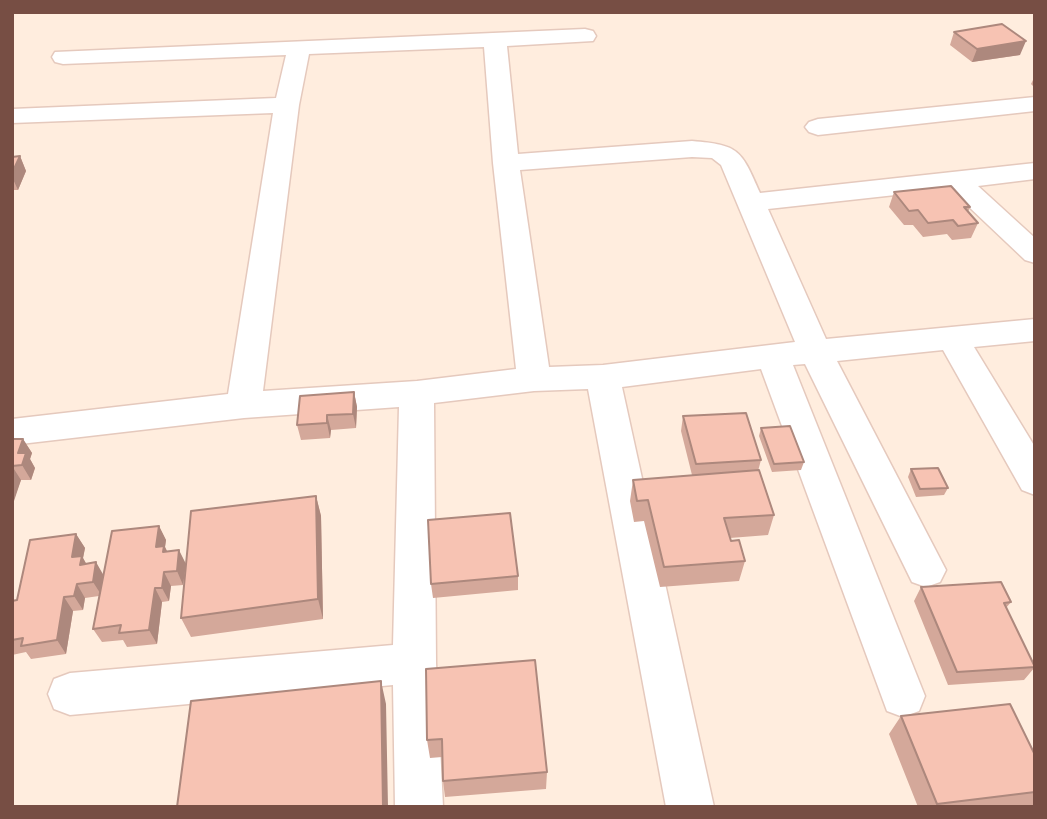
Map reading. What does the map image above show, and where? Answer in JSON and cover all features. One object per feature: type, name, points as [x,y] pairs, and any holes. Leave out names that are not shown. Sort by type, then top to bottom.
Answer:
[{"type":"street","points":[[64,57],[586,36]]},
{"type":"street","points":[[495,40],[506,163],[534,379]]},
{"type":"street","points":[[244,405],[287,105],[299,48]]},
{"type":"street","points":[[818,127],[1035,104]]},
{"type":"street","points":[[12,116],[287,105]]},
{"type":"street","points":[[506,163],[692,149],[719,151],[733,161],[816,353],[926,570]]},
{"type":"street","points":[[752,202],[1035,171]]},
{"type":"street","points":[[956,180],[1035,254]]},
{"type":"street","points":[[12,432],[244,405],[417,393],[534,379],[603,377],[773,356],[1035,330]]},
{"type":"street","points":[[951,338],[1035,480]]},
{"type":"street","points":[[773,356],[903,696]]},
{"type":"street","points":[[603,377],[690,807]]},
{"type":"street","points":[[417,393],[414,663],[419,807]]},
{"type":"street","points":[[70,694],[414,663]]},
{"type":"building","points":[[1002,24],[1026,41],[977,49],[954,32]]},
{"type":"building","points":[[20,156],[12,173],[12,157]]},
{"type":"building","points":[[951,186],[970,207],[964,207],[978,223],[958,226],[953,220],[928,223],[918,210],[909,211],[894,192]]},
{"type":"building","points":[[354,392],[353,414],[327,415],[327,423],[297,425],[300,396]]},
{"type":"building","points":[[746,413],[761,460],[696,464],[683,416]]},
{"type":"building","points":[[790,426],[804,462],[774,464],[761,428]]},
{"type":"building","points":[[12,439],[23,439],[18,453],[26,453],[22,465],[12,466]]},
{"type":"building","points":[[938,468],[948,488],[920,489],[911,469]]},
{"type":"building","points":[[759,470],[774,515],[724,518],[731,541],[739,540],[745,561],[664,567],[648,500],[637,501],[633,480]]},
{"type":"building","points":[[316,496],[318,599],[181,618],[191,511]]},
{"type":"building","points":[[510,513],[518,576],[431,584],[428,520]]},
{"type":"building","points":[[159,526],[156,547],[164,546],[163,552],[179,550],[177,571],[164,572],[162,588],[155,588],[149,630],[119,633],[121,625],[93,629],[112,531]]},
{"type":"building","points":[[76,534],[72,557],[82,556],[80,565],[96,562],[93,582],[77,584],[74,596],[64,597],[57,640],[21,646],[23,638],[12,640],[12,601],[17,600],[30,540]]},
{"type":"building","points":[[1001,582],[1011,602],[1004,603],[1035,667],[957,672],[921,587]]},
{"type":"building","points":[[535,660],[547,772],[443,781],[442,739],[427,740],[426,669]]},
{"type":"building","points":[[381,681],[383,807],[177,807],[191,701]]},
{"type":"building","points":[[1010,704],[1035,755],[1035,792],[937,804],[901,716]]}]
